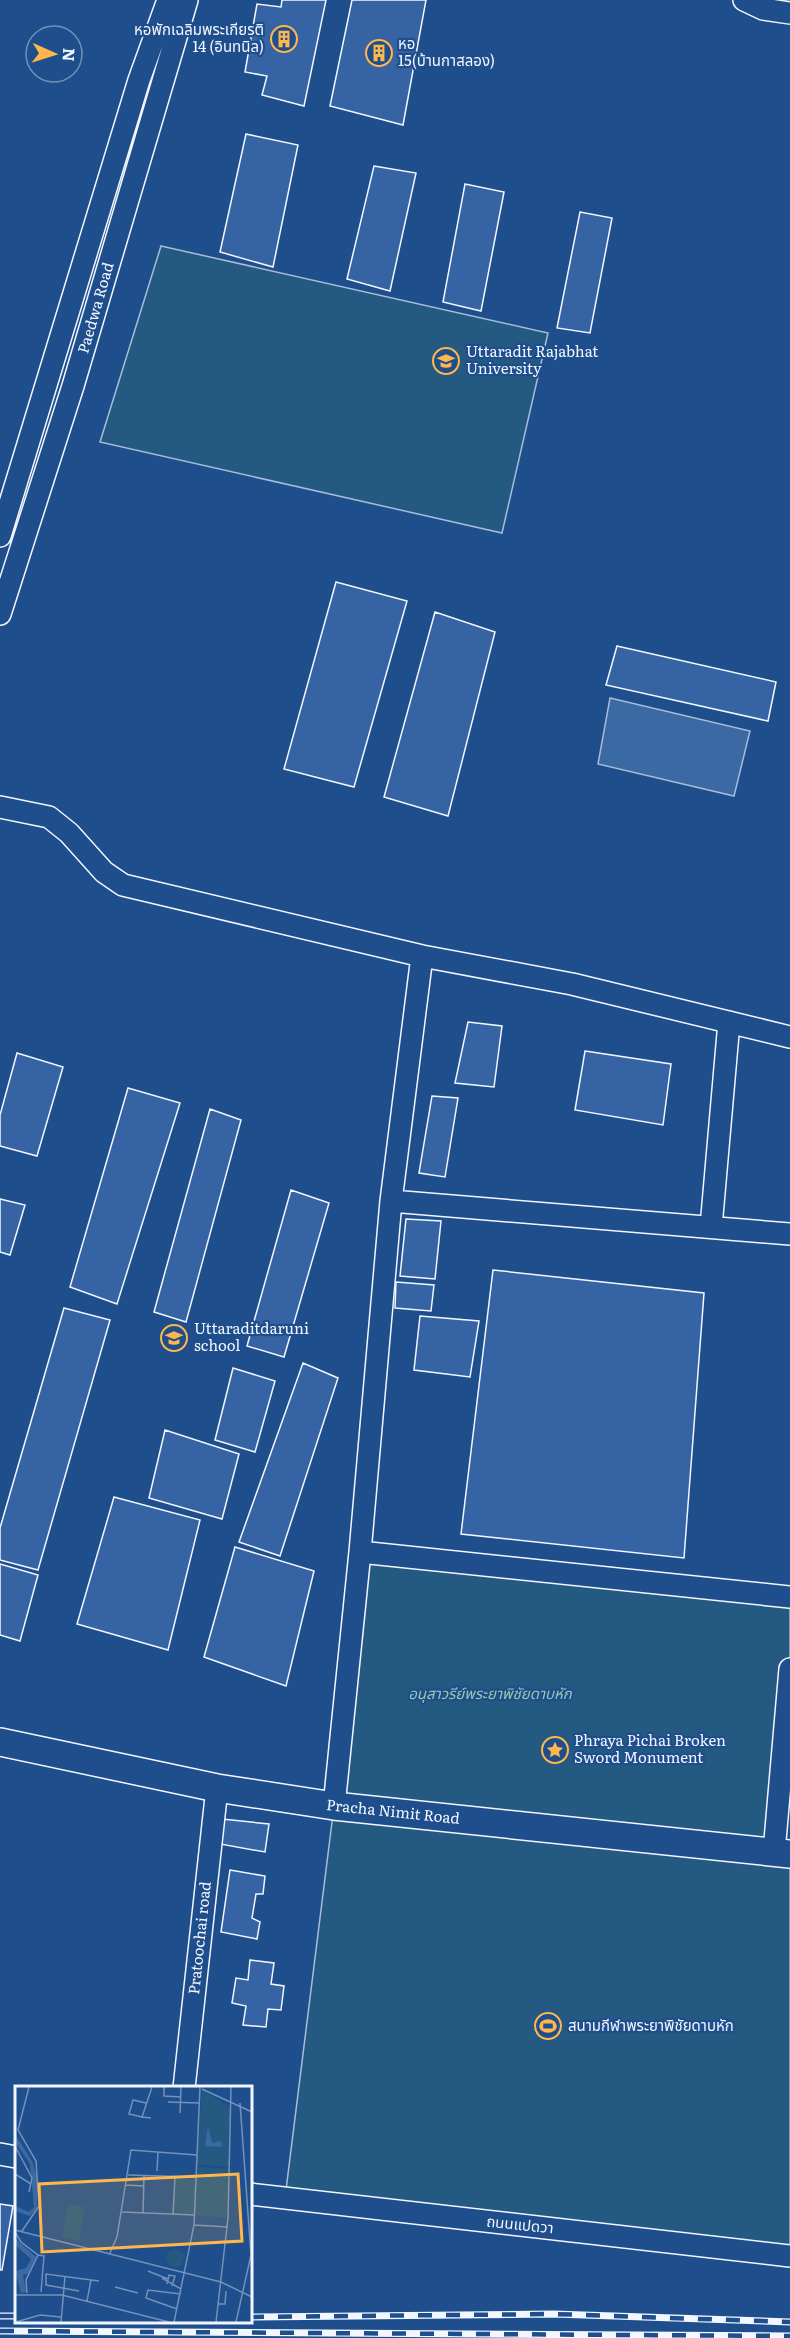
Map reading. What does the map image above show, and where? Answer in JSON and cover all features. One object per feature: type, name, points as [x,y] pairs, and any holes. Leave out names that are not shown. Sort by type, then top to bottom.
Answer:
[{"type":"main road","name":"Pracha Nimit Road","points":[[0,1742],[217,1788],[334,1806],[782,1853]]},
{"type":"street","points":[[744,0],[764,9],[790,13]]},
{"type":"street","points":[[0,536],[139,80],[169,1]]},
{"type":"street","name":"Paedwa Road","points":[[0,614],[73,386],[169,1]]},
{"type":"street","points":[[49,378],[73,386]]},
{"type":"street","points":[[0,807],[49,817],[69,833],[104,872],[123,885],[422,956],[573,984],[790,1036]]},
{"type":"street","points":[[334,1806],[360,1551],[391,1201],[422,956]]},
{"type":"street","points":[[711,1227],[729,1022]]},
{"type":"street","points":[[391,1201],[790,1234]]},
{"type":"street","points":[[360,1551],[790,1597]]},
{"type":"street","points":[[782,1853],[790,1669]]},
{"type":"street","name":"Pratoochai road","points":[[183,2086],[217,1788]]},
{"type":"street","points":[[0,2154],[15,2157]]},
{"type":"street","name":"ถนนแปดวา","points":[[252,2194],[790,2256]]},
{"type":"green space","points":[[161,246],[548,333],[502,533],[100,442]]},
{"type":"green space","name":"สนามกีฬาพระยาพิชัยดาบหัก","points":[[360,1552],[790,1597],[790,1669],[774,1851],[790,1854],[790,2256],[285,2198],[334,1806]]},
{"type":"shaded area","points":[[610,698],[750,731],[734,796],[598,764]]},
{"type":"building","name":"หอพักเฉลิมพระเกียรติ 14 (อินทนิล)","points":[[282,0],[326,0],[304,106],[262,95],[267,76],[245,72],[257,4],[281,7]]},
{"type":"building","name":"หอ 15(บ้านกาสลอง)","points":[[352,0],[426,0],[403,125],[330,106]]},
{"type":"building","points":[[246,134],[298,145],[273,267],[220,252]]},
{"type":"building","points":[[374,166],[416,173],[390,291],[347,279]]},
{"type":"building","points":[[465,184],[504,192],[481,311],[443,302]]},
{"type":"building","points":[[580,212],[612,218],[590,333],[557,328]]},
{"type":"building","points":[[336,582],[407,601],[354,787],[284,769]]},
{"type":"building","points":[[435,612],[495,632],[448,816],[384,797]]},
{"type":"building","points":[[617,646],[776,682],[768,721],[606,685]]},
{"type":"building","points":[[468,1022],[502,1026],[494,1087],[455,1083]]},
{"type":"building","points":[[585,1051],[671,1064],[663,1125],[575,1110]]},
{"type":"building","points":[[17,1053],[63,1067],[37,1156],[0,1146],[0,1115]]},
{"type":"building","points":[[128,1088],[180,1103],[117,1304],[70,1287]]},
{"type":"building","points":[[432,1096],[458,1098],[445,1177],[419,1173]]},
{"type":"building","points":[[210,1109],[241,1120],[186,1322],[154,1312]]},
{"type":"building","points":[[291,1190],[329,1203],[284,1357],[247,1346]]},
{"type":"building","points":[[0,1199],[25,1205],[10,1255],[0,1252]]},
{"type":"building","points":[[406,1219],[441,1221],[435,1279],[400,1276]]},
{"type":"building","points":[[493,1270],[704,1293],[684,1558],[461,1534]]},
{"type":"building","points":[[396,1282],[434,1285],[431,1311],[395,1308]]},
{"type":"building","points":[[64,1308],[110,1320],[38,1570],[0,1560],[0,1528]]},
{"type":"building","points":[[420,1316],[479,1321],[470,1377],[414,1370]]},
{"type":"building","points":[[303,1363],[338,1378],[280,1556],[239,1542]]},
{"type":"building","points":[[233,1368],[275,1381],[255,1452],[215,1440]]},
{"type":"building","points":[[165,1430],[239,1454],[222,1519],[149,1498]]},
{"type":"building","points":[[114,1497],[200,1520],[168,1650],[77,1624]]},
{"type":"building","points":[[235,1547],[314,1571],[286,1686],[204,1657]]},
{"type":"building","points":[[0,1564],[38,1575],[20,1641],[0,1635]]},
{"type":"building","points":[[222,1819],[269,1824],[265,1852],[220,1844]]},
{"type":"building","points":[[230,1870],[265,1876],[263,1894],[256,1894],[252,1918],[260,1922],[257,1939],[221,1932]]},
{"type":"building","points":[[250,1960],[274,1963],[271,1984],[284,1986],[281,2010],[268,2009],[266,2027],[243,2025],[246,2006],[232,2003],[236,1978],[248,1980]]},
{"type":"building","points":[[0,2204],[13,2206],[2,2270],[0,2270]]},
{"type":"railway","points":[[252,2317],[554,2314],[790,2322]]},
{"type":"railway","points":[[0,2316],[15,2316]]},
{"type":"railway","points":[[0,2331],[790,2336]]},
{"type":"place","name":"หอพักเฉลิมพระเกียรติ 14 (อินทนิล)","points":[[284,39]]},
{"type":"place","name":"หอ 15(บ้านกาสลอง)","points":[[379,53]]},
{"type":"place","name":"Uttaradit Rajabhat University","points":[[446,361]]},
{"type":"place","name":"Uttaraditdaruni school","points":[[174,1338]]},
{"type":"place","name":"Phraya Pichai Broken Sword Monument","points":[[555,1750]]},
{"type":"place","name":"สนามกีฬาพระยาพิชัยดาบหัก","points":[[548,2026]]},
{"type":"park label","name":"อนุสาวรีย์พระยาพิชัยดาบหัก","points":[[490,1694]]}]
